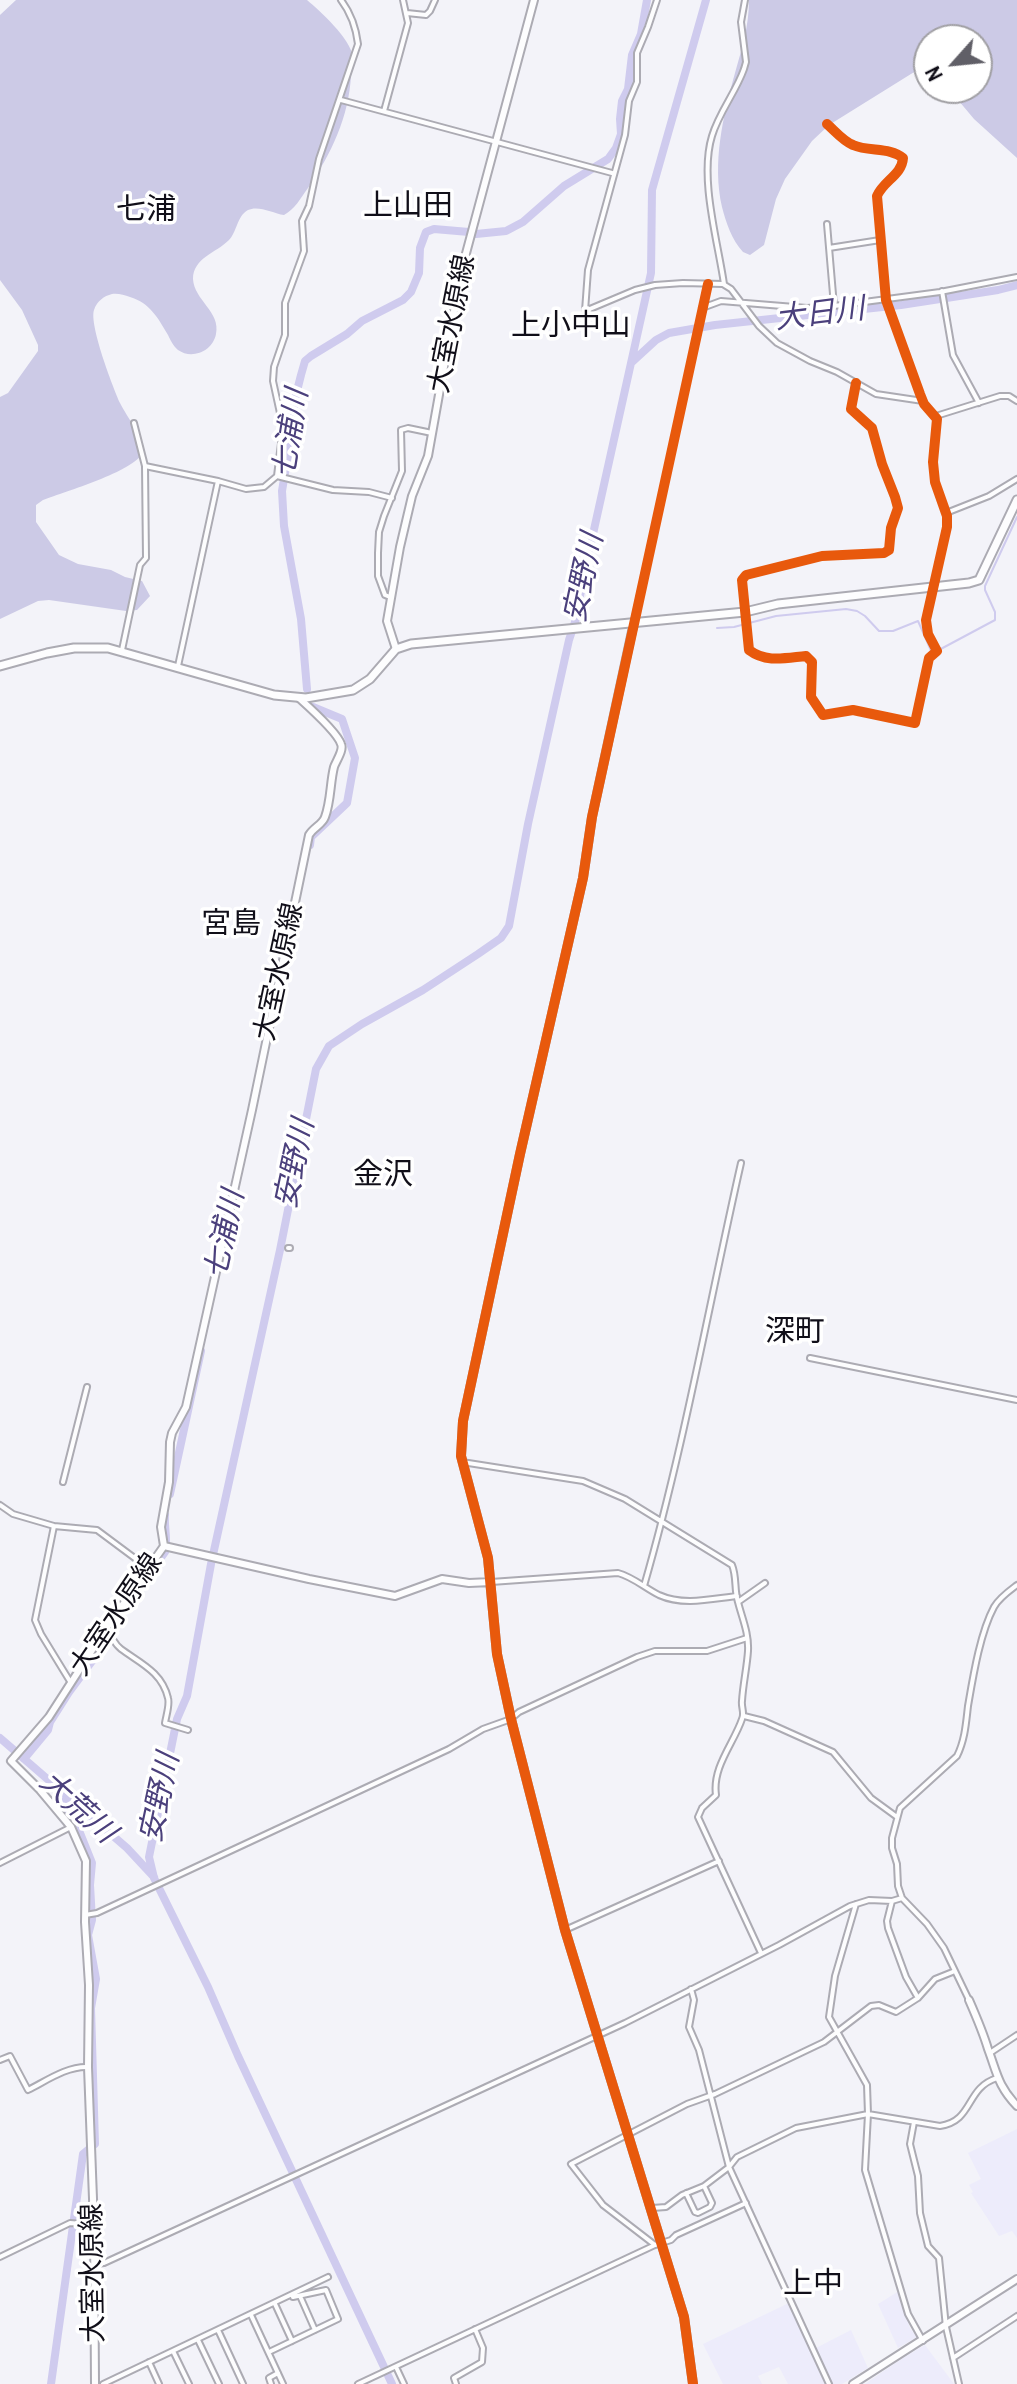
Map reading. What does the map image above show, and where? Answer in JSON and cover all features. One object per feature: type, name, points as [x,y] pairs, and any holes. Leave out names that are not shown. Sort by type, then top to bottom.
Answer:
[{"type":"main road","name":"大室水原線","points":[[396,649],[387,621],[390,597],[411,501],[428,456],[461,272],[534,0]]},
{"type":"main road","points":[[0,666],[47,653],[100,647],[122,650],[274,695],[316,697],[353,690],[370,679],[396,649],[411,644],[745,612],[778,604],[979,580],[1017,500]]},
{"type":"main road","points":[[634,622],[592,817],[583,878],[523,1143],[463,1421],[461,1443],[462,1462],[488,1558],[497,1654],[511,1719],[565,1930],[651,2208],[658,2244],[684,2317],[693,2384]]},
{"type":"main road","name":"大室水原線","points":[[95,2384],[86,1861],[71,1827],[11,1761],[49,1717],[164,1546],[161,1527],[169,1482],[172,1433],[186,1407],[309,835],[325,816],[332,776],[342,749],[323,721],[299,698]]},
{"type":"main road","points":[[164,1546],[395,1596],[442,1579],[491,1582]]},
{"type":"main road","points":[[969,2000],[997,2078],[1017,2106]]},
{"type":"main road","points":[[853,2384],[1017,2279]]},
{"type":"street","points":[[145,466],[255,490],[278,476],[283,427],[280,405],[273,387],[274,367],[285,335],[287,295],[304,251],[302,221],[309,206],[319,159],[358,44],[355,26],[341,0]]},
{"type":"street","points":[[384,111],[408,23],[403,0]]},
{"type":"street","points":[[407,13],[426,15],[435,0]]},
{"type":"street","points":[[657,0],[637,53],[637,82],[629,101],[625,135],[588,270],[585,311],[655,285],[724,284]]},
{"type":"street","points":[[745,0],[741,22],[746,62],[715,126],[708,157],[713,221],[724,284],[777,343],[876,394],[923,401]]},
{"type":"street","points":[[341,100],[613,173]]},
{"type":"street","points":[[827,124],[856,146],[891,152],[903,158],[903,165],[877,196],[886,300],[923,401],[936,416],[933,462],[947,527],[926,620],[928,634],[937,651],[929,658],[915,723],[853,710],[823,715],[811,697],[812,662],[809,658],[774,660],[749,650],[742,580],[746,575],[811,558],[884,553],[889,550],[892,522],[898,508],[882,464],[876,435],[851,409],[856,383]]},
{"type":"street","points":[[827,224],[834,306]]},
{"type":"street","points":[[829,248],[880,240]]},
{"type":"street","points":[[702,308],[721,301],[807,308],[834,306],[943,292],[1017,277]]},
{"type":"street","points":[[634,622],[708,284]]},
{"type":"street","points":[[943,292],[953,355],[979,403]]},
{"type":"street","points":[[936,416],[1005,395],[1017,401]]},
{"type":"street","points":[[122,650],[140,565],[146,558],[145,466],[134,423]]},
{"type":"street","points":[[390,597],[385,595],[378,576],[379,532],[402,471],[401,430],[408,428],[432,433]]},
{"type":"street","points":[[278,476],[333,490],[369,492],[392,498]]},
{"type":"street","points":[[946,513],[989,496],[1017,479]]},
{"type":"street","points":[[178,666],[218,481]]},
{"type":"street","points":[[644,1586],[662,1523],[741,1163]]},
{"type":"street","points":[[810,1358],[1017,1400]]},
{"type":"street","points":[[63,1482],[87,1387]]},
{"type":"street","points":[[462,1462],[583,1481],[625,1499],[732,1565],[748,1650],[741,1703],[744,1716],[717,1774],[716,1795],[699,1814],[702,1828],[761,1953]]},
{"type":"street","points":[[0,1505],[13,1514],[54,1526],[102,1532],[148,1568]]},
{"type":"street","points":[[54,1526],[35,1620],[71,1683]]},
{"type":"street","points":[[491,1582],[618,1573],[670,1599],[693,1602],[737,1599],[765,1583]]},
{"type":"street","points":[[969,2000],[944,1948],[927,1924],[902,1898],[892,1838],[900,1808],[957,1756],[963,1745],[970,1695],[992,1610],[1017,1585]]},
{"type":"street","points":[[105,1630],[113,1636],[116,1646],[158,1676],[168,1699],[165,1723],[186,1729]]},
{"type":"street","points":[[89,1915],[449,1749],[483,1729],[511,1719],[519,1712],[647,1653],[707,1651],[747,1638]]},
{"type":"street","points":[[744,1716],[764,1721],[833,1752],[871,1798],[897,1817]]},
{"type":"street","points":[[0,1863],[71,1827]]},
{"type":"street","points":[[565,1930],[719,1861]]},
{"type":"street","points":[[94,2264],[104,2263],[598,2035],[856,1904],[902,1898]]},
{"type":"street","points":[[892,1901],[888,1928],[906,1977],[918,1998]]},
{"type":"street","points":[[856,1904],[835,1976],[829,2017],[867,2085],[865,2170],[908,2314],[923,2341]]},
{"type":"street","points":[[658,2244],[603,2205],[571,2164],[709,2094],[715,2094],[824,2042],[871,2006],[879,2005],[896,2012],[918,1998],[935,1979],[955,1971]]},
{"type":"street","points":[[691,1989],[694,2000],[689,2027],[699,2050],[729,2167],[829,2384]]},
{"type":"street","points":[[990,2053],[1017,2035]]},
{"type":"street","points":[[0,2060],[10,2056],[28,2090],[68,2070],[88,2067]]},
{"type":"street","points":[[651,2208],[666,2207],[686,2193],[704,2186],[737,2157],[796,2128],[868,2114],[940,2126],[951,2124],[962,2117],[980,2086],[997,2078]]},
{"type":"street","points":[[914,2122],[910,2144],[918,2176],[920,2213],[928,2246],[939,2258],[946,2327],[959,2384]]},
{"type":"street","points":[[686,2193],[698,2213],[712,2203],[704,2186]]},
{"type":"street","points":[[358,2384],[746,2203]]},
{"type":"street","points":[[0,2257],[70,2223],[94,2225]]},
{"type":"street","points":[[103,2384],[328,2277]]},
{"type":"street","points":[[269,2352],[338,2319],[326,2290],[285,2298]]},
{"type":"street","points":[[300,2296],[315,2330]]},
{"type":"street","points":[[275,2304],[292,2341]]},
{"type":"street","points":[[251,2315],[283,2384]]},
{"type":"street","points":[[953,2358],[1017,2316]]},
{"type":"street","points":[[456,2384],[454,2378],[482,2362],[483,2348],[475,2329]]},
{"type":"street","points":[[218,2330],[243,2384]]},
{"type":"street","points":[[198,2340],[219,2384]]},
{"type":"street","points":[[173,2351],[189,2384]]},
{"type":"street","points":[[149,2362],[159,2384]]},
{"type":"street","points":[[395,2367],[404,2384]]},
{"type":"street","points":[[271,2384],[269,2378],[278,2373]]},
{"type":"shaded area","points":[[16,0],[307,0],[341,34],[353,57],[347,106],[337,134],[324,162],[297,203],[284,215],[261,209],[248,210],[229,240],[206,256],[194,272],[194,286],[215,319],[216,334],[211,345],[195,354],[178,350],[153,312],[143,303],[126,296],[106,296],[94,310],[95,329],[107,370],[120,403],[138,434],[143,453],[113,474],[43,500],[36,505],[36,522],[59,555],[78,564],[111,570],[142,581],[150,596],[137,610],[49,600],[38,601],[0,619],[0,397],[8,393],[38,351],[22,310],[0,280],[0,15]]},
{"type":"shaded area","points":[[749,0],[1017,0],[1017,158],[961,104],[993,104],[993,24],[913,24],[913,73],[829,125],[812,141],[785,179],[776,199],[764,245],[750,255],[743,252],[725,219],[718,174],[723,123],[748,19]]},
{"type":"shaded area","points":[[1017,2129],[1017,2238],[1012,2231],[999,2236],[971,2193],[969,2185],[981,2179],[968,2153]]},
{"type":"shaded area","points":[[899,2291],[910,2328],[917,2337],[898,2348],[878,2304]]},
{"type":"shaded area","points":[[789,2303],[826,2384],[788,2384],[779,2367],[758,2376],[762,2384],[723,2384],[703,2344]]},
{"type":"shaded area","points":[[851,2330],[868,2368],[842,2384],[832,2384],[816,2348]]},
{"type":"shaded area","points":[[925,2345],[954,2384],[865,2384],[904,2357]]},
{"type":"waterway","name":"七浦川","points":[[476,234],[506,231],[523,222],[564,186],[608,159],[621,134],[622,101],[628,89],[632,55],[641,34],[647,0]]},
{"type":"waterway","name":"安野川","points":[[392,2384],[208,1987],[154,1878],[149,1857],[177,1719],[187,1696],[211,1564],[316,1069],[329,1046],[478,954],[501,938],[509,926],[528,824],[651,273],[652,190],[706,0]]},
{"type":"waterway","name":"七浦川","points":[[307,689],[301,619],[284,526],[282,491],[294,403],[305,361],[362,321],[403,300],[411,292],[419,273],[420,248],[426,232],[434,229],[469,232]]},
{"type":"waterway","name":"大日川","points":[[632,362],[656,340],[669,333],[715,325],[901,305],[1017,285]]},
{"type":"waterway","points":[[937,651],[995,620],[985,586],[1017,517]]},
{"type":"waterway","points":[[717,628],[734,627],[776,616],[846,609],[865,616],[879,631],[893,631],[918,621],[932,653]]},
{"type":"waterway","name":"七浦川","points":[[310,845],[311,837],[347,803],[355,758],[342,719],[313,707]]},
{"type":"waterway","name":"七浦川","points":[[170,1494],[201,1351]]},
{"type":"waterway","name":"七浦川","points":[[24,1759],[48,1730],[50,1722],[95,1657],[110,1629],[165,1552],[165,1515]]},
{"type":"waterway","name":"大荒川","points":[[0,1738],[127,1848],[154,1877]]},
{"type":"waterway","points":[[51,2384],[83,2154],[95,2144],[91,2008],[96,1979],[88,1935],[92,1920],[92,1863],[76,1823],[61,1809],[68,1795]]},
{"type":"cycle path","points":[[827,124],[853,145],[892,152],[903,158],[899,169],[877,196],[886,300],[924,404],[937,419],[933,462],[935,482],[947,516],[926,620],[928,634],[937,651],[929,658],[915,723],[853,710],[823,715],[811,697],[812,662],[806,656],[769,658],[749,650],[742,580],[746,575],[822,556],[884,553],[889,550],[891,528],[898,508],[872,428],[851,409],[856,383]]},
{"type":"cycle path","points":[[693,2384],[684,2317],[565,1930],[511,1719],[497,1654],[488,1558],[461,1456],[463,1421],[583,878],[592,817],[708,284]]},
{"type":"district","name":"上山田","points":[[408,207]]},
{"type":"district","name":"七浦","points":[[146,211]]},
{"type":"district","name":"上小中山","points":[[571,327]]},
{"type":"district","name":"宮島","points":[[231,925]]},
{"type":"district","name":"金沢","points":[[383,1176]]},
{"type":"district","name":"深町","points":[[795,1333]]},
{"type":"district","name":"上中","points":[[813,2285]]}]
